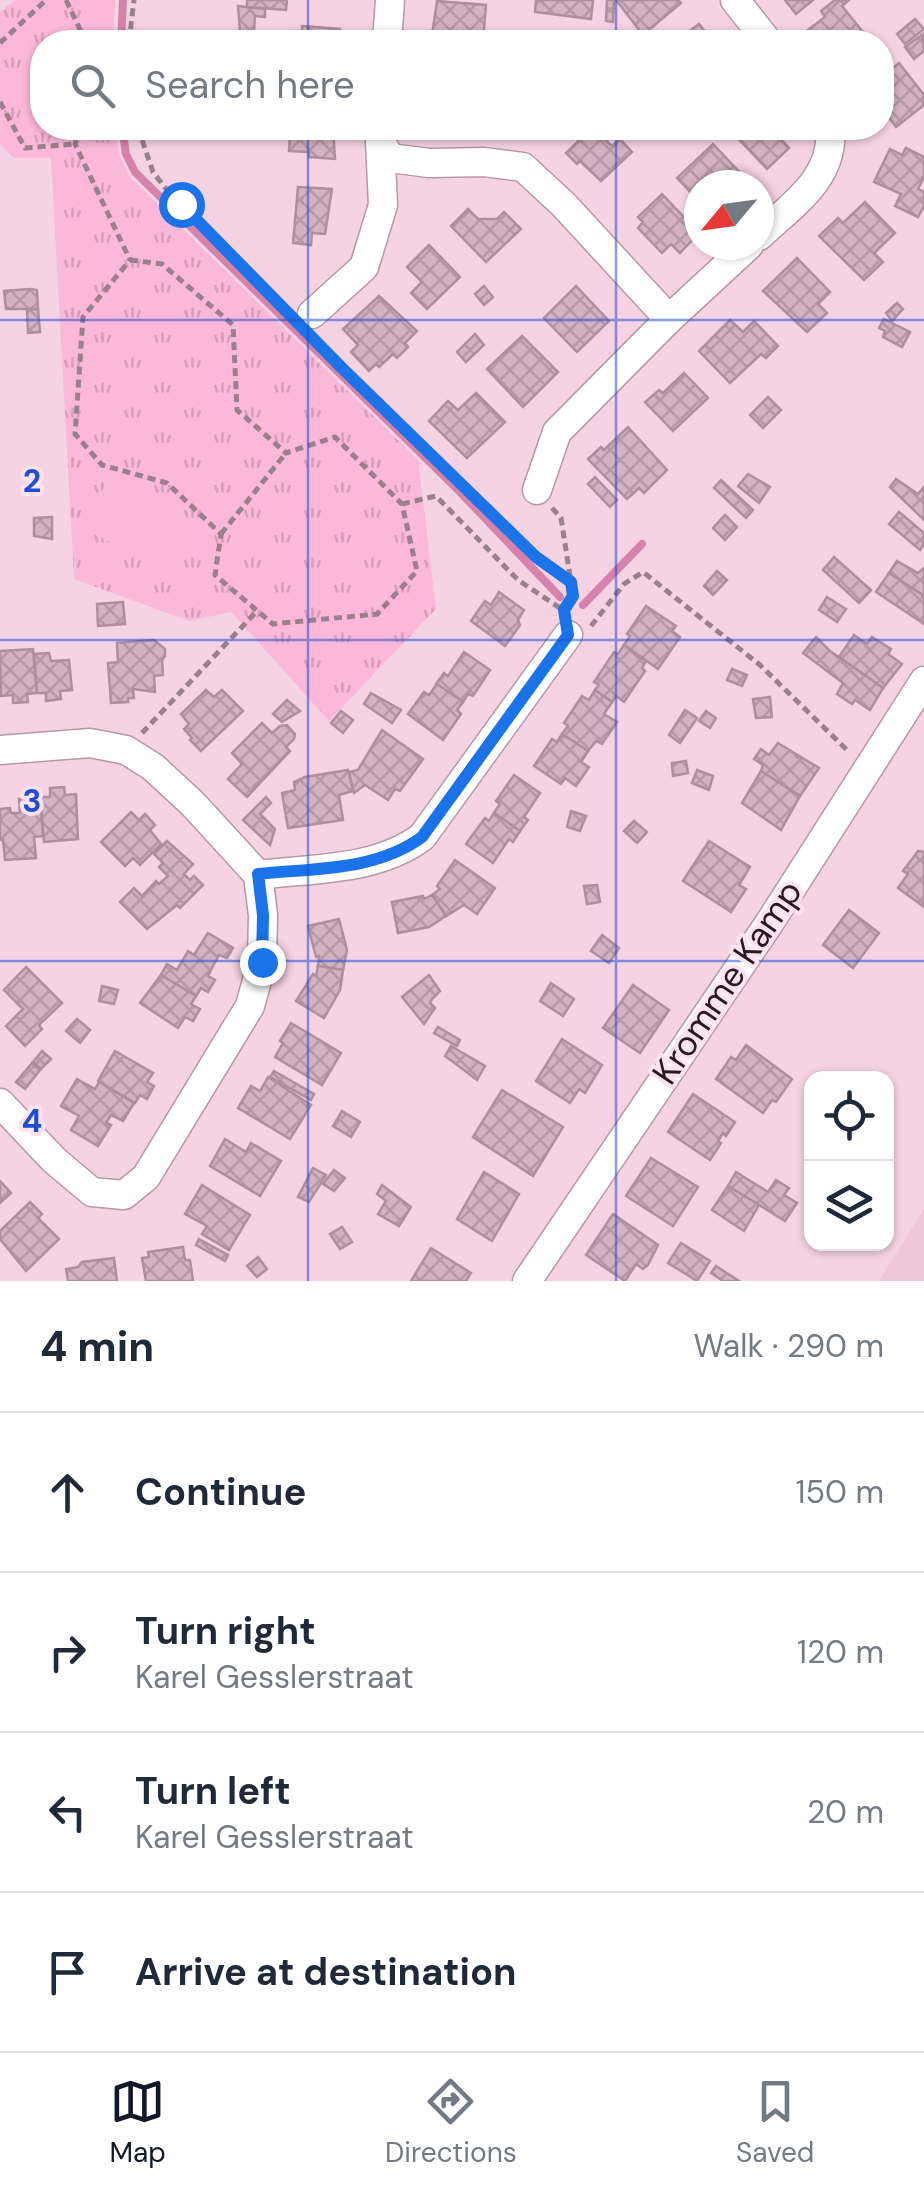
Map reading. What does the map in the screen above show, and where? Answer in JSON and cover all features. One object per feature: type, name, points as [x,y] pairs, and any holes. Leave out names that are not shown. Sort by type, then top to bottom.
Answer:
[{"type":"street","points":[[388,30],[390,0]]},
{"type":"street","points":[[735,0],[759,30]]},
{"type":"street","points":[[300,318],[364,266],[382,205],[380,140]]},
{"type":"street","points":[[382,140],[390,158],[428,164],[484,162],[523,167],[564,205],[669,319]]},
{"type":"street","points":[[774,222],[813,186],[825,169],[831,140]]},
{"type":"street","points":[[537,490],[556,432],[733,260]]},
{"type":"street","points":[[258,874],[372,862],[400,853],[422,837],[566,622]]},
{"type":"street","name":"Kromme Kamp","points":[[526,1281],[770,922],[924,681]]},
{"type":"street","points":[[0,750],[90,743],[126,750],[153,766],[258,874],[263,915],[262,962],[250,1006],[146,1177],[124,1195],[92,1192],[54,1160],[0,1103]]},
{"type":"path","points":[[0,43],[46,0]]},
{"type":"path","points":[[66,0],[80,30]]},
{"type":"path","points":[[130,30],[134,0]]},
{"type":"path","points":[[0,102],[25,148],[75,144]]},
{"type":"path","points":[[76,140],[130,260]]},
{"type":"path","points":[[142,140],[154,172],[170,194],[300,318],[536,557],[571,582]]},
{"type":"path","points":[[130,260],[162,264],[233,326],[237,410],[286,452]]},
{"type":"path","points":[[130,260],[83,317],[74,434],[102,466],[167,483],[221,534]]},
{"type":"path","points":[[335,437],[402,504],[417,571],[377,614],[272,624],[215,575],[221,534],[286,452],[335,437]]},
{"type":"path","points":[[537,490],[560,518],[573,596],[566,622]]},
{"type":"path","points":[[402,504],[436,496],[518,580],[566,622],[595,624],[624,584],[644,572],[760,664],[867,770]]},
{"type":"path","points":[[126,750],[256,612]]},
{"type":"shaded area","points":[[924,1209],[924,1281],[879,1281]]},
{"type":"green space","points":[[15,0],[115,0],[114,30],[30,30],[30,140],[116,140],[129,176],[418,460],[436,609],[329,721],[231,612],[189,621],[74,579],[51,158],[14,158],[0,144],[0,12]]},
{"type":"green space","points":[[111,475],[202,528],[172,579],[82,526]]},
{"type":"building","points":[[247,0],[287,0],[286,10],[247,7]]},
{"type":"building","points":[[536,0],[593,0],[591,19],[535,12]]},
{"type":"building","points":[[607,0],[614,0],[613,22],[606,21]]},
{"type":"building","points":[[616,0],[681,3],[649,30],[639,30]]},
{"type":"building","points":[[785,0],[813,0],[796,14]]},
{"type":"building","points":[[835,0],[849,0],[842,6],[861,30],[808,30],[825,17],[821,11]]},
{"type":"building","points":[[437,1],[486,5],[484,30],[433,30]]},
{"type":"building","points":[[238,6],[265,9],[265,17],[255,16],[254,30],[240,30]]},
{"type":"building","points":[[915,19],[924,29],[905,44],[897,34]]},
{"type":"building","points":[[302,26],[340,29],[340,30],[302,30]]},
{"type":"building","points":[[923,34],[924,51],[914,59],[905,47]]},
{"type":"building","points":[[899,63],[924,95],[924,105],[896,127],[894,124],[894,67]]},
{"type":"building","points":[[290,140],[334,140],[335,159],[309,157],[309,152],[289,151]]},
{"type":"building","points":[[580,140],[605,140],[612,146],[621,140],[632,152],[601,181],[566,153]]},
{"type":"building","points":[[740,140],[782,140],[789,148],[767,169]]},
{"type":"building","points":[[713,144],[737,170],[685,170]]},
{"type":"building","points":[[906,148],[924,157],[924,177],[918,189],[924,192],[924,206],[918,217],[895,206],[901,194],[874,182],[890,149],[902,155]]},
{"type":"building","points":[[298,187],[332,189],[325,234],[312,233],[311,245],[293,243]]},
{"type":"building","points":[[662,194],[684,217],[684,249],[680,253],[671,244],[662,253],[638,228],[643,222],[638,217]]},
{"type":"building","points":[[865,202],[895,233],[874,253],[883,262],[864,280],[819,236],[838,218],[843,223]]},
{"type":"building","points":[[468,209],[478,219],[497,219],[504,212],[521,229],[486,262],[451,226]]},
{"type":"building","points":[[429,245],[460,277],[427,309],[411,293],[422,282],[407,267]]},
{"type":"building","points":[[797,258],[830,292],[818,304],[827,313],[807,332],[763,291]]},
{"type":"building","points":[[484,286],[493,297],[484,305],[475,294]]},
{"type":"building","points":[[576,286],[609,321],[577,352],[544,318]]},
{"type":"building","points":[[37,290],[38,309],[6,309],[4,291]]},
{"type":"building","points":[[379,296],[417,331],[397,358],[393,354],[369,371],[351,352],[358,345],[343,329]]},
{"type":"building","points":[[897,303],[903,309],[892,321],[886,313]]},
{"type":"building","points":[[38,309],[40,332],[28,333],[27,310]]},
{"type":"building","points":[[884,319],[910,332],[902,347],[883,337],[885,331],[879,328]]},
{"type":"building","points":[[730,320],[743,332],[754,321],[778,346],[766,358],[761,354],[730,383],[699,351]]},
{"type":"building","points":[[475,334],[484,345],[466,362],[457,352]]},
{"type":"building","points":[[522,336],[558,372],[523,407],[487,369]]},
{"type":"building","points":[[684,373],[708,398],[673,431],[645,402],[659,390],[663,393]]},
{"type":"building","points":[[476,393],[505,422],[467,458],[429,421],[448,401],[458,410]]},
{"type":"building","points":[[768,397],[781,410],[763,428],[750,415]]},
{"type":"building","points":[[628,427],[667,470],[644,493],[639,488],[627,499],[588,459]]},
{"type":"building","points":[[748,474],[770,487],[759,503],[738,486]]},
{"type":"building","points":[[595,477],[617,500],[610,507],[588,484]]},
{"type":"building","points":[[896,479],[918,494],[924,487],[924,520],[890,487]]},
{"type":"building","points":[[721,480],[753,510],[746,518],[714,488]]},
{"type":"building","points":[[899,512],[924,533],[920,550],[889,524]]},
{"type":"building","points":[[725,515],[737,527],[725,540],[713,528]]},
{"type":"building","points":[[52,517],[52,539],[34,536],[34,518]]},
{"type":"building","points":[[834,557],[871,590],[859,603],[823,570]]},
{"type":"building","points":[[897,561],[918,573],[924,568],[924,596],[889,573]]},
{"type":"building","points":[[717,571],[727,580],[713,595],[704,586]]},
{"type":"building","points":[[889,573],[924,596],[924,624],[876,592]]},
{"type":"building","points":[[499,592],[524,610],[518,620],[520,625],[505,646],[471,621],[485,601],[491,605]]},
{"type":"building","points":[[827,597],[846,609],[837,622],[819,610]]},
{"type":"building","points":[[123,602],[125,624],[98,626],[97,604]]},
{"type":"building","points":[[646,606],[676,626],[672,631],[680,637],[658,669],[624,645]]},
{"type":"building","points":[[854,635],[867,644],[872,637],[891,649],[888,654],[902,664],[883,688],[839,657]]},
{"type":"building","points":[[816,637],[883,688],[870,710],[837,694],[843,683],[803,653]]},
{"type":"building","points":[[154,640],[165,649],[163,675],[154,676],[155,692],[133,689],[134,698],[128,698],[128,702],[111,703],[108,663],[118,662],[117,643]]},
{"type":"building","points":[[624,645],[646,661],[642,668],[645,671],[624,702],[616,696],[612,702],[595,690],[599,685],[594,682],[614,652],[618,654]]},
{"type":"building","points":[[33,649],[37,693],[27,694],[28,702],[13,703],[13,695],[1,696],[0,651]]},
{"type":"building","points":[[464,652],[490,670],[473,696],[468,694],[463,702],[436,684],[444,673],[448,676]]},
{"type":"building","points":[[49,653],[51,661],[69,660],[72,690],[60,691],[61,699],[46,701],[46,693],[37,693],[34,654]]},
{"type":"building","points":[[732,669],[747,675],[742,686],[727,680]]},
{"type":"building","points":[[437,684],[463,702],[457,710],[461,714],[443,740],[408,714],[424,692],[429,695]]},
{"type":"building","points":[[206,690],[214,697],[222,690],[243,711],[201,751],[184,729],[189,724],[181,714]]},
{"type":"building","points":[[595,690],[612,702],[604,714],[617,722],[602,744],[596,741],[588,751],[562,734],[568,726],[564,723],[582,696],[589,700]]},
{"type":"building","points":[[371,693],[401,710],[392,723],[364,704]]},
{"type":"building","points":[[770,697],[772,717],[756,718],[753,699]]},
{"type":"building","points":[[287,700],[300,711],[282,722],[273,714]]},
{"type":"building","points":[[685,710],[697,718],[680,743],[669,735]]},
{"type":"building","points":[[341,711],[353,720],[343,733],[331,723]]},
{"type":"building","points":[[706,711],[716,718],[710,728],[699,721]]},
{"type":"building","points":[[262,723],[272,733],[287,725],[295,734],[294,739],[286,747],[290,751],[247,797],[228,779],[242,764],[232,753]]},
{"type":"building","points":[[382,730],[423,759],[400,791],[395,789],[388,800],[365,785],[354,793],[349,772],[358,770]]},
{"type":"building","points":[[562,734],[588,751],[581,762],[589,767],[576,786],[565,778],[561,784],[534,766],[552,739],[557,742]]},
{"type":"building","points":[[778,743],[819,768],[800,796],[761,771],[763,765],[754,759],[761,749],[769,755]]},
{"type":"building","points":[[686,761],[688,773],[673,776],[672,763]]},
{"type":"building","points":[[348,770],[353,791],[339,795],[343,820],[288,828],[282,793],[295,790],[294,782],[305,777]]},
{"type":"building","points":[[697,770],[713,776],[709,790],[692,783]]},
{"type":"building","points":[[761,771],[800,796],[781,830],[742,803]]},
{"type":"building","points":[[514,775],[540,793],[520,831],[494,813],[500,804],[496,801]]},
{"type":"building","points":[[64,787],[65,795],[76,794],[78,839],[44,842],[40,797],[50,797],[50,788]]},
{"type":"building","points":[[40,797],[43,836],[34,837],[36,858],[5,860],[0,840],[0,809],[20,813],[19,799]]},
{"type":"building","points":[[266,797],[271,803],[260,814],[275,829],[270,845],[243,820]]},
{"type":"building","points":[[571,811],[586,816],[580,831],[567,827]]},
{"type":"building","points":[[131,812],[139,820],[145,814],[155,825],[150,830],[161,844],[140,865],[133,858],[125,866],[101,842]]},
{"type":"building","points":[[494,813],[520,831],[513,842],[509,839],[493,863],[466,844],[485,818],[489,821]]},
{"type":"building","points":[[634,821],[647,832],[637,843],[624,831]]},
{"type":"building","points":[[167,841],[193,864],[184,874],[190,880],[194,876],[203,885],[180,908],[177,905],[147,929],[120,902],[134,888],[142,896],[156,881],[159,884],[168,876],[154,854]]},
{"type":"building","points":[[709,841],[750,867],[739,885],[746,889],[731,912],[683,881]]},
{"type":"building","points":[[918,851],[924,852],[924,907],[898,888],[908,874],[903,871]]},
{"type":"building","points":[[455,860],[495,888],[477,914],[464,905],[446,916],[432,895],[440,889],[437,886]]},
{"type":"building","points":[[597,885],[600,902],[587,904],[584,886]]},
{"type":"building","points":[[432,895],[446,916],[429,927],[398,933],[392,902]]},
{"type":"building","points":[[849,910],[879,933],[853,968],[823,945]]},
{"type":"building","points":[[339,919],[347,950],[343,970],[318,966],[319,956],[316,957],[308,926]]},
{"type":"building","points":[[208,933],[233,948],[227,958],[219,955],[208,976],[215,980],[208,992],[201,988],[196,996],[161,975],[167,964],[177,970],[188,951],[194,955]]},
{"type":"building","points":[[602,935],[619,948],[609,963],[591,951]]},
{"type":"building","points":[[318,966],[343,970],[340,990],[324,1018],[296,1001],[313,974],[316,976]]},
{"type":"building","points":[[26,967],[62,1003],[39,1025],[42,1029],[25,1046],[6,1026],[23,1009],[4,990]]},
{"type":"building","points":[[161,975],[196,996],[191,1004],[200,1009],[193,1021],[185,1017],[178,1028],[140,1003]]},
{"type":"building","points":[[429,975],[440,991],[430,1003],[435,1008],[424,1024],[402,997]]},
{"type":"building","points":[[551,983],[574,999],[563,1016],[540,1001]]},
{"type":"building","points":[[633,985],[669,1010],[640,1053],[603,1028]]},
{"type":"building","points":[[102,986],[118,990],[114,1004],[99,1001]]},
{"type":"building","points":[[77,1019],[90,1030],[80,1043],[66,1031]]},
{"type":"building","points":[[291,1023],[341,1053],[322,1085],[275,1057]]},
{"type":"building","points":[[438,1027],[460,1040],[457,1046],[434,1033]]},
{"type":"building","points":[[562,1039],[602,1065],[585,1093],[579,1089],[570,1103],[536,1081]]},
{"type":"building","points":[[746,1045],[792,1079],[763,1113],[716,1079],[731,1057],[736,1060]]},
{"type":"building","points":[[451,1046],[485,1066],[477,1080],[445,1056]]},
{"type":"building","points":[[42,1051],[51,1059],[41,1069],[33,1062]]},
{"type":"building","points":[[115,1051],[153,1073],[147,1082],[154,1086],[147,1099],[140,1095],[135,1103],[98,1081]]},
{"type":"building","points":[[32,1063],[40,1070],[25,1089],[16,1082]]},
{"type":"building","points":[[274,1071],[314,1094],[311,1100],[270,1077]]},
{"type":"building","points":[[268,1077],[311,1105],[290,1139],[238,1108],[251,1086],[260,1091]]},
{"type":"building","points":[[77,1079],[95,1089],[99,1082],[134,1103],[123,1121],[111,1115],[106,1123],[111,1125],[98,1146],[71,1130],[79,1116],[61,1106]]},
{"type":"building","points":[[502,1090],[563,1127],[533,1176],[473,1137]]},
{"type":"building","points":[[693,1094],[735,1122],[726,1136],[723,1133],[710,1160],[668,1132]]},
{"type":"building","points":[[342,1111],[360,1122],[351,1137],[333,1126]]},
{"type":"building","points":[[225,1139],[246,1152],[251,1143],[281,1161],[260,1196],[210,1166]]},
{"type":"building","points":[[651,1158],[698,1187],[673,1226],[626,1196]]},
{"type":"building","points":[[313,1168],[326,1175],[309,1202],[298,1197]]},
{"type":"building","points":[[334,1170],[345,1178],[334,1191],[323,1184]]},
{"type":"building","points":[[484,1172],[519,1194],[492,1241],[457,1219]]},
{"type":"building","points":[[736,1172],[768,1192],[776,1180],[789,1188],[784,1195],[797,1203],[785,1221],[728,1186]]},
{"type":"building","points":[[0,1181],[11,1193],[0,1203]]},
{"type":"building","points":[[202,1185],[250,1215],[229,1250],[202,1234],[207,1226],[185,1214]]},
{"type":"building","points":[[382,1185],[411,1207],[399,1226],[378,1214],[386,1201],[377,1194]]},
{"type":"building","points":[[728,1186],[759,1205],[744,1231],[712,1210]]},
{"type":"building","points":[[30,1202],[42,1214],[38,1218],[59,1239],[26,1271],[0,1239],[0,1231]]},
{"type":"building","points":[[613,1214],[658,1245],[648,1265],[643,1269],[636,1264],[625,1281],[586,1255]]},
{"type":"building","points":[[342,1227],[352,1242],[340,1249],[330,1234]]},
{"type":"building","points":[[199,1239],[228,1255],[225,1261],[196,1245]]},
{"type":"building","points":[[681,1243],[710,1261],[697,1281],[668,1263]]},
{"type":"building","points":[[183,1247],[185,1260],[190,1260],[193,1281],[146,1281],[142,1258],[149,1257],[148,1252]]},
{"type":"building","points":[[431,1248],[471,1273],[466,1281],[411,1281]]},
{"type":"building","points":[[258,1257],[267,1269],[257,1277],[247,1266]]},
{"type":"building","points":[[114,1258],[117,1281],[68,1281],[66,1269],[82,1262]]},
{"type":"building","points":[[716,1266],[739,1281],[723,1281],[711,1273]]},
{"type":"waterway","points":[[122,30],[123,0]]},
{"type":"waterway","points":[[124,140],[135,172],[460,492],[560,597]]},
{"type":"waterway","points":[[583,605],[642,544]]},
{"type":"route","points":[[181,204],[536,557],[571,582],[573,596],[564,610],[568,635],[422,837],[400,853],[372,862],[258,874],[263,915],[262,962]]}]
